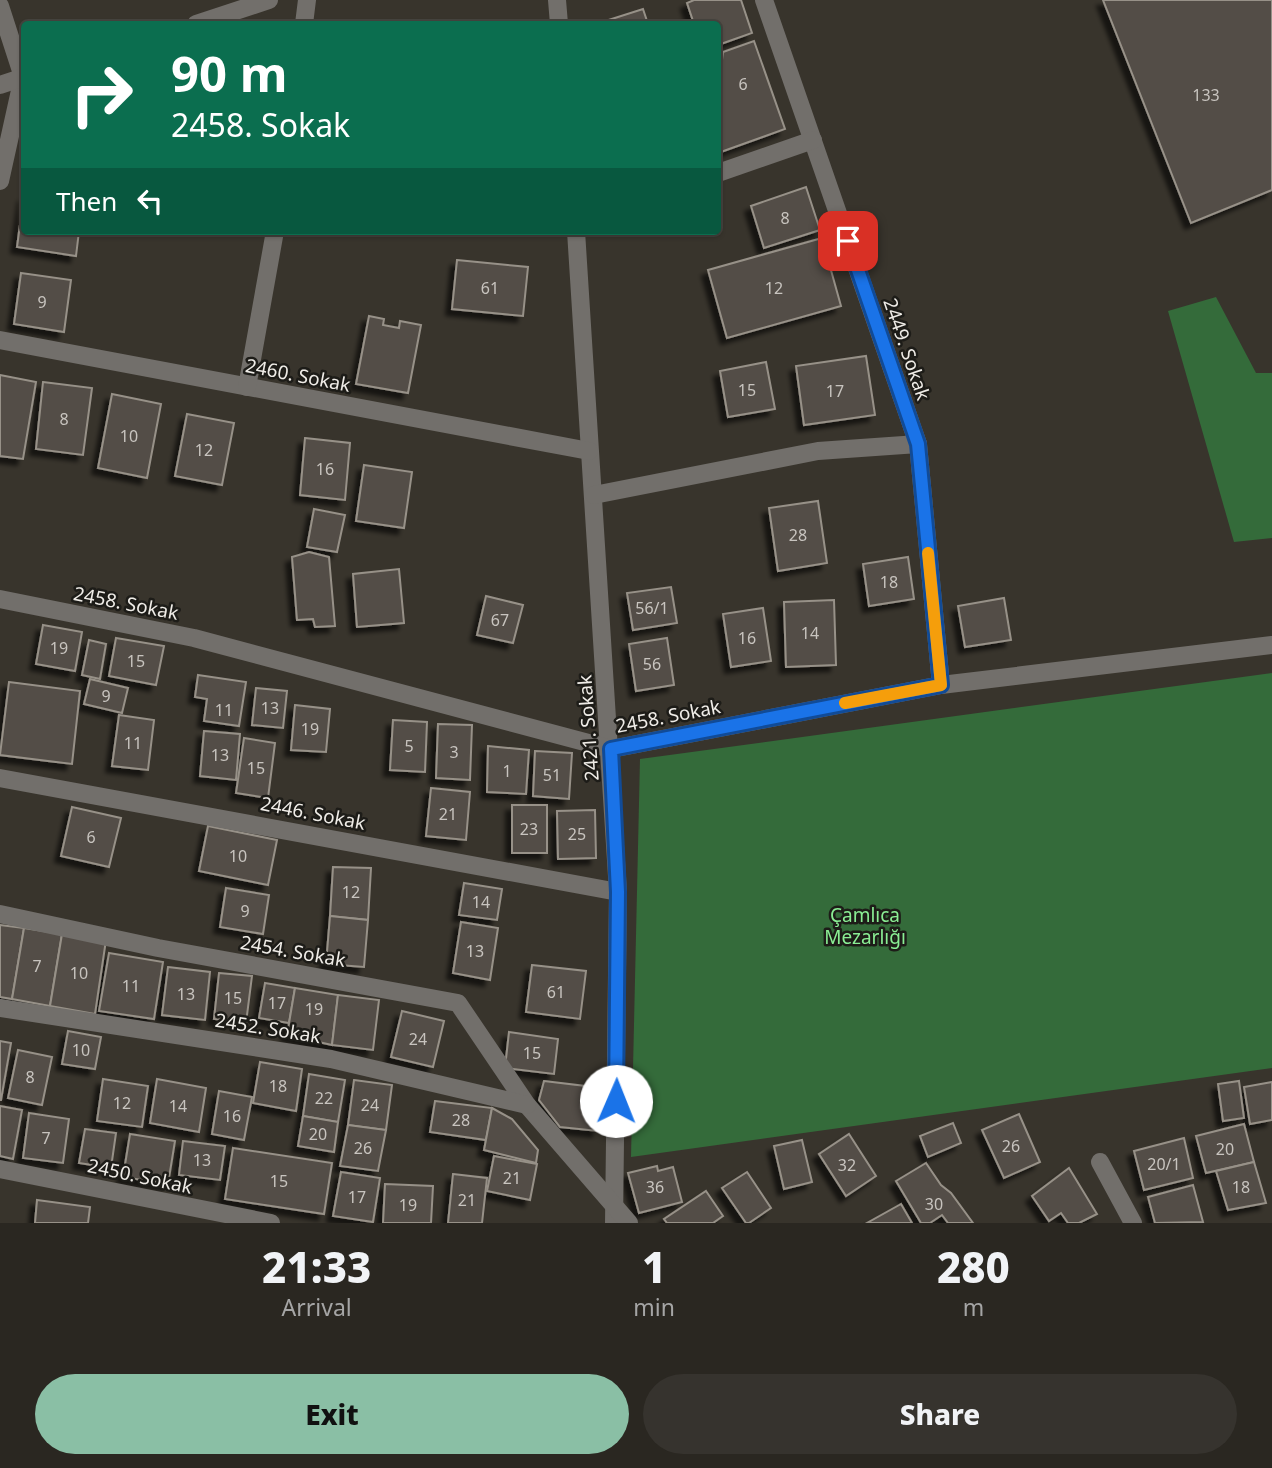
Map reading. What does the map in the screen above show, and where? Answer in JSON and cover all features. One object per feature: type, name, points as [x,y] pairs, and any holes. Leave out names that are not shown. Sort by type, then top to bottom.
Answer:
[{"type":"street","points":[[205,21],[269,0]]},
{"type":"street","points":[[304,21],[307,0]]},
{"type":"street","points":[[557,0],[559,21]]},
{"type":"street","name":"2449. Sokak","points":[[764,0],[918,444],[941,685]]},
{"type":"street","points":[[0,6],[21,68]]},
{"type":"street","points":[[0,85],[21,78]]},
{"type":"street","points":[[0,181],[21,90]]},
{"type":"street","points":[[721,172],[813,140]]},
{"type":"street","points":[[247,387],[274,235]]},
{"type":"street","name":"2421. Sokak","points":[[576,235],[618,892],[615,1214]]},
{"type":"street","name":"2460. Sokak","points":[[0,340],[589,451]]},
{"type":"street","points":[[594,495],[818,451],[918,444]]},
{"type":"street","name":"2458. Sokak","points":[[0,599],[194,638],[611,749],[941,685],[1272,645]]},
{"type":"street","name":"2446. Sokak","points":[[0,778],[618,892]]},
{"type":"street","name":"2454. Sokak","points":[[0,914],[158,948],[458,1003],[527,1105],[615,1214],[629,1223]]},
{"type":"street","name":"2452. Sokak","points":[[0,1008],[331,1059],[527,1105]]},
{"type":"street","points":[[1100,1162],[1133,1223]]},
{"type":"street","name":"2450. Sokak","points":[[0,1169],[271,1223]]},
{"type":"green space","points":[[1216,297],[1256,373],[1272,373],[1272,538],[1234,542],[1168,311]]},
{"type":"green space","name":"Çamlıca Mezarlığı","points":[[1272,673],[1272,1068],[631,1157],[640,759]]},
{"type":"building","points":[[694,0],[741,0],[752,33],[721,44],[721,21],[693,21],[687,3]]},
{"type":"building","points":[[1103,0],[1272,0],[1272,190],[1191,223]]},
{"type":"building","points":[[643,9],[647,21],[605,21]]},
{"type":"building","points":[[754,41],[785,129],[721,152],[721,60],[723,52]]},
{"type":"building","points":[[806,187],[820,230],[764,248],[751,206]]},
{"type":"building","points":[[21,217],[21,235],[79,235],[76,256],[17,247]]},
{"type":"building","points":[[822,238],[841,306],[727,338],[708,270]]},
{"type":"building","points":[[457,260],[528,267],[523,316],[452,309]]},
{"type":"building","points":[[21,273],[71,280],[64,332],[14,324]]},
{"type":"building","points":[[369,316],[384,319],[383,325],[399,328],[400,321],[421,325],[408,393],[356,384]]},
{"type":"building","points":[[866,356],[875,415],[804,425],[796,366]]},
{"type":"building","points":[[766,362],[775,409],[728,417],[720,371]]},
{"type":"building","points":[[0,375],[36,382],[23,459],[0,456]]},
{"type":"building","points":[[43,382],[92,388],[83,455],[36,449]]},
{"type":"building","points":[[112,394],[161,404],[147,478],[98,468]]},
{"type":"building","points":[[187,414],[234,423],[222,485],[175,476]]},
{"type":"building","points":[[305,438],[350,443],[345,500],[300,495]]},
{"type":"building","points":[[364,465],[412,472],[404,528],[356,521]]},
{"type":"building","points":[[818,501],[827,563],[778,571],[769,508]]},
{"type":"building","points":[[314,509],[345,515],[337,552],[307,547]]},
{"type":"building","points":[[309,552],[329,557],[335,626],[315,627],[313,619],[297,620],[292,557]]},
{"type":"building","points":[[908,557],[914,599],[869,606],[863,564]]},
{"type":"building","points":[[399,569],[404,623],[357,627],[353,574]]},
{"type":"building","points":[[671,587],[677,623],[633,630],[627,593]]},
{"type":"building","points":[[486,596],[523,605],[513,643],[477,635]]},
{"type":"building","points":[[1004,598],[1011,640],[965,647],[958,606]]},
{"type":"building","points":[[834,600],[836,665],[786,667],[784,602]]},
{"type":"building","points":[[763,608],[771,661],[731,667],[723,614]]},
{"type":"building","points":[[43,625],[82,632],[75,671],[36,664]]},
{"type":"building","points":[[116,638],[164,646],[156,685],[109,676]]},
{"type":"building","points":[[667,638],[674,685],[636,691],[629,644]]},
{"type":"building","points":[[89,640],[106,644],[100,679],[82,675]]},
{"type":"building","points":[[198,675],[246,682],[239,726],[204,721],[207,699],[195,697]]},
{"type":"building","points":[[90,679],[128,688],[122,713],[84,704]]},
{"type":"building","points":[[9,682],[80,691],[72,764],[0,755]]},
{"type":"building","points":[[256,688],[287,691],[283,728],[252,725]]},
{"type":"building","points":[[295,705],[330,709],[326,752],[291,750]]},
{"type":"building","points":[[119,715],[154,720],[148,770],[112,766]]},
{"type":"building","points":[[393,720],[427,722],[425,772],[390,770]]},
{"type":"building","points":[[438,724],[472,725],[470,780],[436,778]]},
{"type":"building","points":[[204,731],[240,734],[236,780],[200,776]]},
{"type":"building","points":[[244,738],[275,743],[268,798],[236,793]]},
{"type":"building","points":[[488,746],[529,750],[526,794],[487,792]]},
{"type":"building","points":[[535,751],[572,753],[569,799],[533,796]]},
{"type":"building","points":[[431,788],[470,792],[466,840],[426,836]]},
{"type":"building","points":[[512,805],[547,805],[547,853],[512,853]]},
{"type":"building","points":[[72,807],[121,818],[109,867],[61,856]]},
{"type":"building","points":[[595,810],[596,858],[558,859],[557,811]]},
{"type":"building","points":[[208,826],[277,840],[268,885],[199,871]]},
{"type":"building","points":[[333,867],[371,868],[368,920],[330,916]]},
{"type":"building","points":[[464,883],[502,889],[497,920],[459,915]]},
{"type":"building","points":[[226,888],[269,895],[263,934],[220,927]]},
{"type":"building","points":[[330,916],[368,920],[364,967],[326,964]]},
{"type":"building","points":[[461,922],[498,928],[490,980],[453,973]]},
{"type":"building","points":[[0,925],[24,928],[12,999],[0,997]]},
{"type":"building","points":[[24,928],[62,934],[50,1006],[12,999]]},
{"type":"building","points":[[62,934],[106,940],[95,1014],[50,1006]]},
{"type":"building","points":[[109,953],[163,962],[154,1019],[99,1011]]},
{"type":"building","points":[[532,965],[586,971],[580,1019],[526,1012]]},
{"type":"building","points":[[168,967],[210,972],[205,1020],[162,1015]]},
{"type":"building","points":[[219,973],[252,976],[246,1023],[214,1019]]},
{"type":"building","points":[[265,983],[295,988],[289,1023],[259,1018]]},
{"type":"building","points":[[295,988],[338,995],[332,1045],[287,1035]]},
{"type":"building","points":[[338,995],[379,1000],[373,1050],[332,1045]]},
{"type":"building","points":[[402,1011],[444,1021],[433,1067],[391,1057]]},
{"type":"building","points":[[68,1031],[101,1037],[95,1069],[62,1064]]},
{"type":"building","points":[[509,1032],[558,1039],[554,1074],[505,1068]]},
{"type":"building","points":[[0,1041],[11,1043],[1,1100],[0,1100]]},
{"type":"building","points":[[18,1050],[52,1057],[42,1105],[8,1098]]},
{"type":"building","points":[[260,1062],[302,1069],[296,1111],[253,1103]]},
{"type":"building","points":[[309,1074],[345,1080],[338,1122],[303,1116]]},
{"type":"building","points":[[103,1079],[148,1086],[142,1127],[97,1121]]},
{"type":"building","points":[[157,1079],[206,1088],[199,1132],[150,1123]]},
{"type":"building","points":[[354,1080],[392,1085],[386,1130],[348,1125]]},
{"type":"building","points":[[544,1081],[602,1088],[598,1131],[560,1127],[539,1100]]},
{"type":"building","points":[[1239,1081],[1244,1118],[1223,1121],[1218,1084]]},
{"type":"building","points":[[1272,1082],[1272,1120],[1250,1124],[1244,1087]]},
{"type":"building","points":[[219,1091],[252,1097],[244,1140],[212,1134]]},
{"type":"building","points":[[435,1101],[492,1108],[486,1140],[430,1132]]},
{"type":"building","points":[[0,1106],[22,1110],[13,1159],[0,1156]]},
{"type":"building","points":[[492,1108],[512,1119],[538,1150],[536,1163],[484,1150]]},
{"type":"building","points":[[29,1113],[69,1119],[63,1163],[23,1158]]},
{"type":"building","points":[[1019,1114],[1040,1162],[1004,1178],[982,1130]]},
{"type":"building","points":[[303,1116],[338,1122],[334,1152],[298,1146]]},
{"type":"building","points":[[953,1123],[961,1143],[928,1157],[920,1136]]},
{"type":"building","points":[[1244,1124],[1254,1162],[1206,1173],[1196,1136]]},
{"type":"building","points":[[348,1125],[386,1130],[378,1171],[340,1166]]},
{"type":"building","points":[[85,1129],[116,1133],[111,1168],[79,1163]]},
{"type":"building","points":[[130,1134],[175,1141],[168,1184],[123,1177]]},
{"type":"building","points":[[849,1134],[876,1176],[846,1196],[819,1154]]},
{"type":"building","points":[[1184,1138],[1193,1178],[1144,1190],[1134,1151]]},
{"type":"building","points":[[802,1140],[812,1182],[784,1189],[774,1146]]},
{"type":"building","points":[[183,1141],[225,1146],[220,1180],[179,1175]]},
{"type":"building","points":[[233,1148],[332,1163],[324,1214],[225,1199]]},
{"type":"building","points":[[494,1156],[537,1164],[530,1200],[487,1191]]},
{"type":"building","points":[[1254,1162],[1266,1203],[1228,1210],[1216,1171]]},
{"type":"building","points":[[926,1163],[973,1223],[948,1223],[942,1215],[930,1223],[921,1223],[896,1181]]},
{"type":"building","points":[[657,1166],[658,1171],[673,1167],[682,1202],[639,1213],[628,1173]]},
{"type":"building","points":[[1069,1168],[1097,1214],[1079,1223],[1068,1223],[1061,1213],[1049,1221],[1032,1196]]},
{"type":"building","points":[[341,1172],[380,1178],[373,1222],[333,1216]]},
{"type":"building","points":[[747,1172],[771,1208],[749,1223],[746,1223],[722,1188]]},
{"type":"building","points":[[453,1174],[487,1178],[482,1223],[448,1223]]},
{"type":"building","points":[[385,1184],[433,1186],[431,1223],[383,1223]]},
{"type":"building","points":[[1193,1185],[1203,1222],[1155,1223],[1148,1197]]},
{"type":"building","points":[[706,1191],[723,1216],[713,1223],[667,1223],[664,1219]]},
{"type":"building","points":[[37,1200],[90,1207],[88,1223],[35,1223]]},
{"type":"building","points":[[901,1204],[912,1223],[867,1223]]},
{"type":"slow traffic","points":[[845,703],[941,685],[928,553]]},
{"type":"route","points":[[616,1101],[618,892],[611,749],[941,685],[918,444],[848,241]]}]
